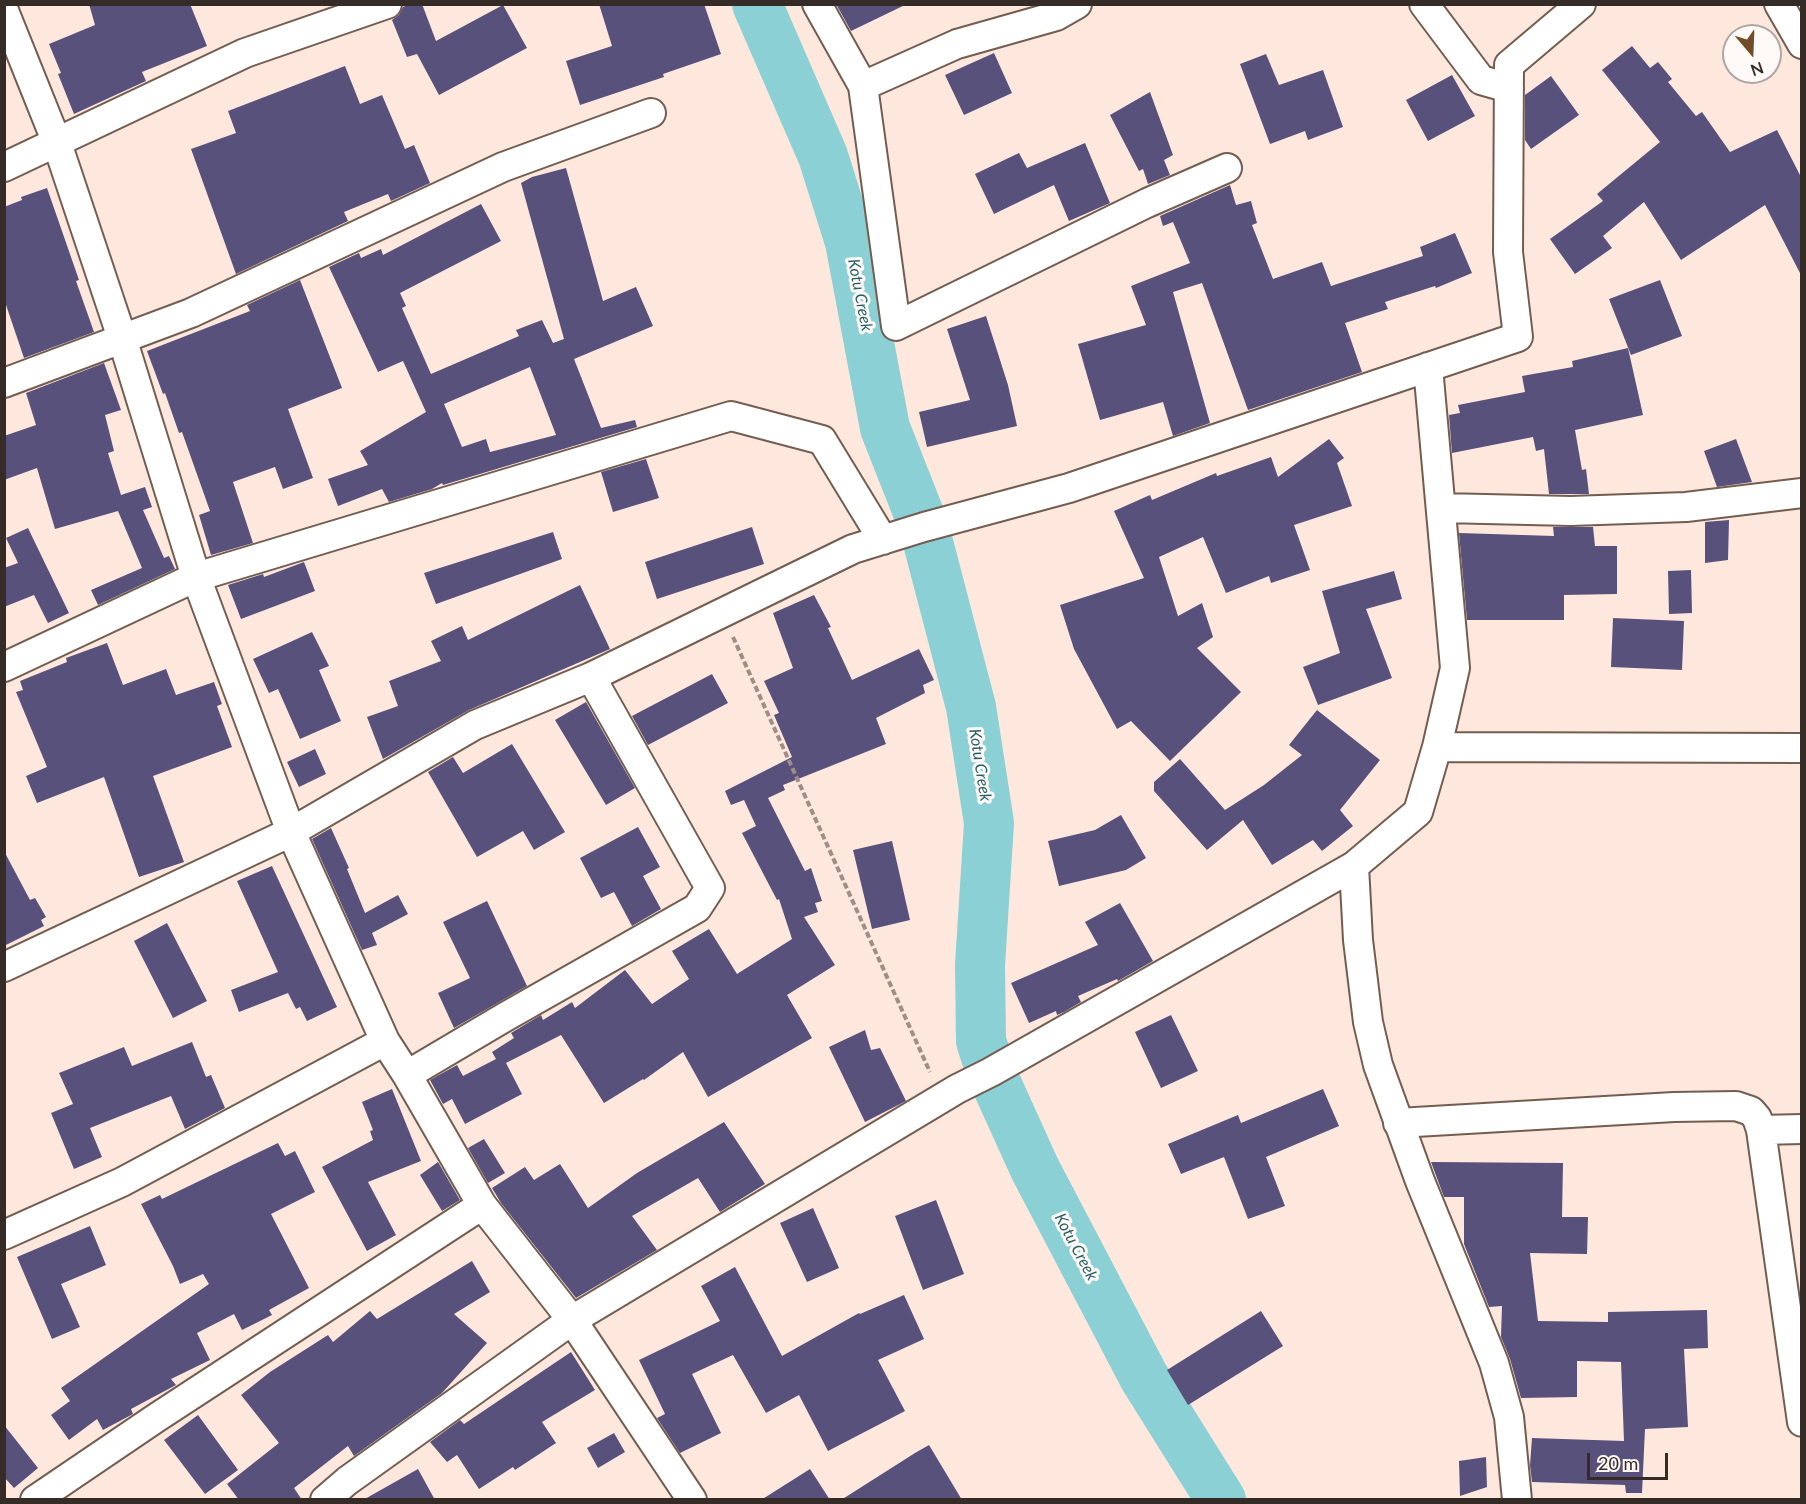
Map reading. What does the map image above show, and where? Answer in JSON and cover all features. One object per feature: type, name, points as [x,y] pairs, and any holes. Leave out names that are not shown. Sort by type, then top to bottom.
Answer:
[{"type":"street","points":[[4,167],[245,52],[387,4]]},
{"type":"street","points":[[817,4],[863,86],[896,326],[1147,203],[1227,168]]},
{"type":"street","points":[[863,86],[957,44],[1056,16],[1077,4]]},
{"type":"street","points":[[1424,4],[1481,80],[1509,88]]},
{"type":"street","points":[[4,967],[291,832],[475,725],[591,677],[854,549],[924,527],[1069,488],[1518,338],[1508,252],[1509,65],[1581,4]]},
{"type":"street","points":[[1779,4],[1801,43]]},
{"type":"street","points":[[4,11],[57,143],[122,338],[196,577],[291,832],[385,1041],[482,1205],[572,1320],[692,1500]]},
{"type":"street","points":[[4,383],[191,313],[502,167],[651,113]]},
{"type":"street","points":[[325,1500],[353,1490],[572,1320],[942,1098],[1354,866],[1419,812],[1455,668],[1428,367]]},
{"type":"street","points":[[4,667],[196,577],[731,416],[822,440],[883,540]]},
{"type":"street","points":[[1442,508],[1571,511],[1686,507],[1802,493]]},
{"type":"street","points":[[407,1075],[697,908],[710,888],[591,677]]},
{"type":"street","points":[[1437,747],[1802,748]]},
{"type":"street","points":[[1354,866],[1358,940],[1368,1022],[1378,1065],[1398,1123],[1494,1363],[1509,1417],[1517,1500]]},
{"type":"street","points":[[4,1235],[122,1182],[385,1041]]},
{"type":"street","points":[[1398,1123],[1662,1108],[1736,1106],[1751,1110],[1761,1130],[1802,1422]]},
{"type":"street","points":[[1761,1130],[1802,1129]]},
{"type":"street","points":[[36,1500],[156,1418],[482,1205]]},
{"type":"path","points":[[723,614],[942,1098]]},
{"type":"building","points":[[89,4],[190,4],[207,46],[142,72],[146,81],[74,114],[49,44],[95,25]]},
{"type":"building","points":[[409,4],[422,4],[436,41],[503,5],[527,48],[439,95],[417,54],[407,57],[392,20],[399,15],[403,7]]},
{"type":"building","points":[[599,4],[704,4],[721,54],[663,74],[664,77],[580,105],[566,61],[612,46]]},
{"type":"building","points":[[836,4],[907,4],[851,31]]},
{"type":"building","points":[[1632,46],[1650,68],[1658,62],[1672,79],[1668,82],[1696,116],[1702,112],[1730,152],[1777,130],[1802,179],[1802,277],[1765,205],[1681,260],[1644,202],[1603,236],[1612,248],[1575,274],[1550,239],[1603,201],[1597,194],[1660,142],[1602,70]]},
{"type":"building","points":[[994,53],[1012,93],[964,115],[945,75]]},
{"type":"building","points":[[1266,54],[1279,85],[1323,70],[1343,127],[1308,140],[1305,131],[1270,144],[1240,64]]},
{"type":"building","points":[[345,66],[360,104],[382,95],[405,149],[414,145],[430,183],[391,201],[388,194],[344,212],[348,221],[236,274],[191,149],[236,133],[228,111]]},
{"type":"building","points":[[1452,75],[1475,116],[1428,141],[1406,100]]},
{"type":"building","points":[[1551,76],[1579,115],[1531,149],[1525,140],[1525,95]]},
{"type":"building","points":[[1150,92],[1173,155],[1164,160],[1170,175],[1148,184],[1143,169],[1139,171],[1110,115]]},
{"type":"building","points":[[1085,143],[1110,203],[1069,221],[1054,185],[994,214],[975,174],[1019,153],[1027,168]]},
{"type":"building","points":[[566,168],[603,301],[636,287],[653,326],[574,359],[601,428],[635,420],[637,427],[443,485],[442,483],[432,489],[389,502],[382,489],[338,506],[328,479],[368,465],[360,451],[426,412],[403,361],[378,372],[329,267],[359,253],[361,258],[381,249],[383,255],[481,204],[501,241],[400,293],[406,306],[402,308],[431,374],[519,336],[516,330],[542,320],[553,343],[564,339],[521,183],[532,177]],"holes":[[[530,367],[556,435],[490,452],[486,439],[462,447],[444,404]]]},
{"type":"building","points":[[1230,185],[1236,205],[1251,201],[1257,223],[1252,225],[1273,279],[1322,262],[1331,286],[1423,256],[1420,247],[1455,233],[1472,273],[1436,288],[1435,286],[1385,302],[1388,309],[1345,323],[1362,372],[1248,410],[1202,283],[1173,292],[1210,423],[1173,436],[1163,402],[1100,420],[1078,344],[1146,325],[1131,286],[1190,263],[1173,222],[1163,226],[1160,216]]},
{"type":"building","points":[[47,188],[79,280],[76,281],[94,332],[24,358],[4,299],[4,207],[22,200],[21,197]]},
{"type":"building","points":[[300,280],[342,388],[288,409],[313,478],[283,489],[275,467],[233,482],[253,543],[211,555],[199,515],[210,511],[182,432],[179,433],[147,351],[250,311],[247,305]]},
{"type":"building","points":[[1660,280],[1682,336],[1631,355],[1609,299]]},
{"type":"building","points":[[986,316],[1008,385],[1017,426],[927,447],[919,412],[970,400],[947,329]]},
{"type":"building","points":[[1628,348],[1643,415],[1575,430],[1582,470],[1586,469],[1589,494],[1549,494],[1544,449],[1536,451],[1533,437],[1452,453],[1449,415],[1460,413],[1458,405],[1525,392],[1522,376],[1573,367],[1572,361]]},
{"type":"building","points":[[104,363],[121,410],[105,415],[114,451],[108,453],[121,495],[145,487],[152,507],[143,510],[164,558],[169,556],[175,569],[98,605],[91,590],[142,568],[118,511],[55,529],[37,468],[4,480],[4,436],[36,425],[26,393]]},
{"type":"building","points":[[1329,439],[1344,458],[1337,463],[1352,506],[1294,525],[1310,570],[1271,583],[1269,576],[1226,593],[1203,537],[1159,557],[1178,616],[1202,603],[1213,637],[1197,648],[1241,692],[1170,761],[1131,721],[1117,729],[1074,649],[1060,605],[1144,578],[1114,511],[1150,495],[1152,500],[1216,473],[1217,476],[1271,457],[1278,477]]},
{"type":"building","points":[[1736,439],[1752,482],[1717,487],[1704,451]]},
{"type":"building","points":[[646,459],[659,498],[613,512],[601,472]]},
{"type":"building","points":[[1729,520],[1728,560],[1705,563],[1705,522]]},
{"type":"building","points":[[752,527],[764,564],[657,599],[645,562]]},
{"type":"building","points":[[1553,527],[1593,527],[1595,546],[1617,546],[1617,594],[1564,595],[1564,620],[1467,620],[1459,533],[1554,536]]},
{"type":"building","points":[[28,528],[69,613],[48,623],[34,595],[4,607],[4,568],[18,563],[6,538]]},
{"type":"building","points":[[553,532],[562,559],[436,604],[424,573]]},
{"type":"building","points":[[304,562],[315,591],[241,619],[228,585],[263,574],[264,577]]},
{"type":"building","points":[[1691,570],[1692,613],[1669,614],[1668,571]]},
{"type":"building","points":[[1394,571],[1402,599],[1366,609],[1392,678],[1318,705],[1303,667],[1340,653],[1322,591]]},
{"type":"building","points":[[580,585],[610,649],[469,710],[383,759],[367,717],[398,706],[389,681],[441,661],[431,641],[462,626],[468,640]]},
{"type":"building","points":[[814,595],[831,627],[828,628],[852,680],[919,649],[934,680],[923,685],[925,693],[876,718],[886,744],[783,785],[785,790],[768,798],[805,871],[811,868],[822,901],[815,903],[818,912],[804,917],[835,965],[787,995],[812,1038],[708,1097],[683,1052],[644,1080],[604,1103],[561,1035],[506,1063],[522,1094],[465,1124],[452,1099],[443,1104],[430,1080],[457,1065],[463,1076],[496,1059],[492,1052],[514,1038],[511,1033],[541,1015],[543,1020],[572,1002],[575,1008],[625,970],[652,1004],[689,979],[672,951],[709,929],[737,974],[792,939],[779,899],[777,900],[742,833],[756,826],[744,800],[731,805],[725,791],[792,757],[774,715],[779,713],[764,681],[793,668],[773,613]]},
{"type":"building","points":[[1613,618],[1684,621],[1682,670],[1611,667]]},
{"type":"building","points":[[312,632],[329,666],[319,670],[341,721],[300,739],[278,689],[269,693],[253,659]]},
{"type":"building","points":[[107,643],[123,685],[166,669],[176,695],[214,682],[222,704],[217,706],[232,747],[153,776],[184,862],[139,877],[104,777],[37,803],[26,776],[47,767],[16,692],[23,690],[20,681],[67,662],[66,658]]},
{"type":"building","points":[[712,674],[728,703],[648,745],[632,716]]},
{"type":"building","points":[[586,702],[635,788],[606,805],[555,720]]},
{"type":"building","points":[[1317,710],[1380,760],[1340,810],[1353,826],[1322,851],[1313,840],[1272,865],[1243,820],[1207,850],[1154,791],[1154,782],[1180,759],[1225,810],[1264,785],[1302,755],[1289,745]]},
{"type":"building","points":[[512,744],[565,832],[534,850],[523,831],[477,857],[428,772],[453,757],[463,773]]},
{"type":"building","points":[[315,749],[326,774],[299,787],[287,762]]},
{"type":"building","points":[[1121,815],[1146,858],[1126,870],[1059,886],[1048,841],[1095,830]]},
{"type":"building","points":[[638,827],[660,867],[643,876],[661,909],[632,926],[614,892],[601,898],[580,858]]},
{"type":"building","points":[[331,828],[349,868],[347,869],[365,913],[398,895],[408,914],[372,933],[377,945],[362,950],[312,839]]},
{"type":"building","points":[[892,841],[910,920],[872,929],[853,850]]},
{"type":"building","points":[[4,851],[30,900],[35,898],[46,917],[41,920],[44,926],[4,946]]},
{"type":"building","points":[[272,866],[337,1007],[307,1021],[300,1007],[296,1009],[288,993],[239,1012],[231,990],[278,972],[237,881]]},
{"type":"building","points":[[487,901],[527,986],[454,1028],[438,993],[470,978],[443,922]]},
{"type":"building","points":[[1120,903],[1153,961],[1118,981],[1117,979],[1078,996],[1081,1002],[1064,1012],[1057,1015],[1056,1011],[1029,1023],[1011,983],[1098,945],[1085,922]]},
{"type":"building","points":[[167,923],[207,1001],[173,1018],[134,941]]},
{"type":"building","points":[[1171,1015],[1198,1071],[1161,1088],[1135,1032]]},
{"type":"building","points":[[865,1030],[871,1050],[880,1048],[906,1101],[865,1122],[829,1047]]},
{"type":"building","points":[[192,1042],[206,1077],[211,1075],[225,1108],[185,1129],[171,1096],[90,1128],[102,1157],[74,1169],[51,1113],[73,1104],[59,1073],[124,1047],[132,1066]]},
{"type":"building","points":[[392,1089],[421,1161],[368,1182],[396,1235],[367,1251],[322,1167],[373,1140],[370,1131],[373,1130],[362,1102]]},
{"type":"building","points":[[1323,1089],[1339,1126],[1266,1157],[1285,1206],[1248,1219],[1224,1157],[1181,1174],[1168,1144],[1238,1115],[1241,1123]]},
{"type":"building","points":[[724,1122],[765,1184],[720,1212],[698,1178],[632,1216],[657,1250],[576,1298],[501,1203],[492,1188],[525,1167],[534,1180],[560,1164],[588,1208],[637,1173]]},
{"type":"building","points":[[484,1139],[505,1173],[488,1183],[468,1148]]},
{"type":"building","points":[[278,1143],[285,1156],[295,1151],[315,1192],[271,1214],[309,1288],[269,1310],[272,1315],[242,1330],[234,1314],[197,1333],[210,1360],[171,1379],[176,1385],[131,1409],[133,1414],[103,1430],[97,1419],[69,1440],[51,1415],[70,1401],[61,1388],[209,1284],[203,1274],[180,1284],[141,1204],[160,1195],[162,1199]]},
{"type":"building","points":[[438,1162],[460,1200],[442,1211],[420,1175]]},
{"type":"building","points":[[1431,1162],[1563,1163],[1562,1217],[1588,1217],[1587,1254],[1530,1253],[1538,1321],[1608,1322],[1608,1312],[1707,1310],[1708,1348],[1684,1349],[1688,1427],[1645,1429],[1642,1493],[1626,1493],[1625,1485],[1532,1482],[1530,1465],[1532,1438],[1624,1441],[1621,1362],[1577,1361],[1577,1397],[1521,1398],[1501,1337],[1502,1306],[1489,1307],[1464,1244],[1464,1197],[1444,1197]]},
{"type":"building","points":[[936,1200],[964,1274],[923,1290],[895,1216]]},
{"type":"building","points":[[813,1208],[839,1268],[807,1282],[780,1223]]},
{"type":"building","points":[[90,1226],[106,1265],[61,1284],[80,1327],[52,1339],[17,1257]]},
{"type":"building","points":[[472,1261],[490,1292],[454,1314],[487,1343],[442,1393],[354,1456],[348,1446],[294,1488],[302,1500],[239,1500],[227,1484],[279,1443],[241,1395],[270,1372],[328,1335],[333,1342],[370,1311],[377,1319]]},
{"type":"building","points":[[735,1267],[782,1356],[859,1313],[904,1295],[924,1339],[878,1360],[905,1411],[828,1451],[799,1395],[766,1413],[733,1355],[692,1374],[721,1433],[680,1453],[657,1418],[665,1414],[639,1360],[720,1321],[701,1286]]},
{"type":"building","points":[[1261,1311],[1283,1346],[1188,1405],[1167,1370]]},
{"type":"building","points":[[571,1352],[595,1390],[542,1422],[556,1443],[515,1470],[513,1467],[479,1489],[457,1455],[447,1462],[430,1442],[460,1420],[464,1424]]},
{"type":"building","points":[[198,1415],[238,1470],[205,1494],[164,1440]]},
{"type":"building","points":[[4,1425],[38,1468],[14,1488],[4,1477]]},
{"type":"building","points":[[614,1433],[625,1452],[598,1468],[587,1448]]},
{"type":"building","points":[[929,1445],[962,1500],[841,1500],[915,1453]]},
{"type":"building","points":[[1486,1457],[1487,1487],[1460,1496],[1459,1461]]},
{"type":"building","points":[[418,1469],[435,1500],[363,1500]]},
{"type":"building","points":[[810,1469],[830,1500],[761,1500]]},
{"type":"waterway","name":"Kotu Creek","points":[[757,4],[823,156],[850,242],[885,428],[924,527],[971,707],[989,823],[980,965],[981,1041],[991,1072],[1035,1169],[1144,1377],[1221,1500]]}]
